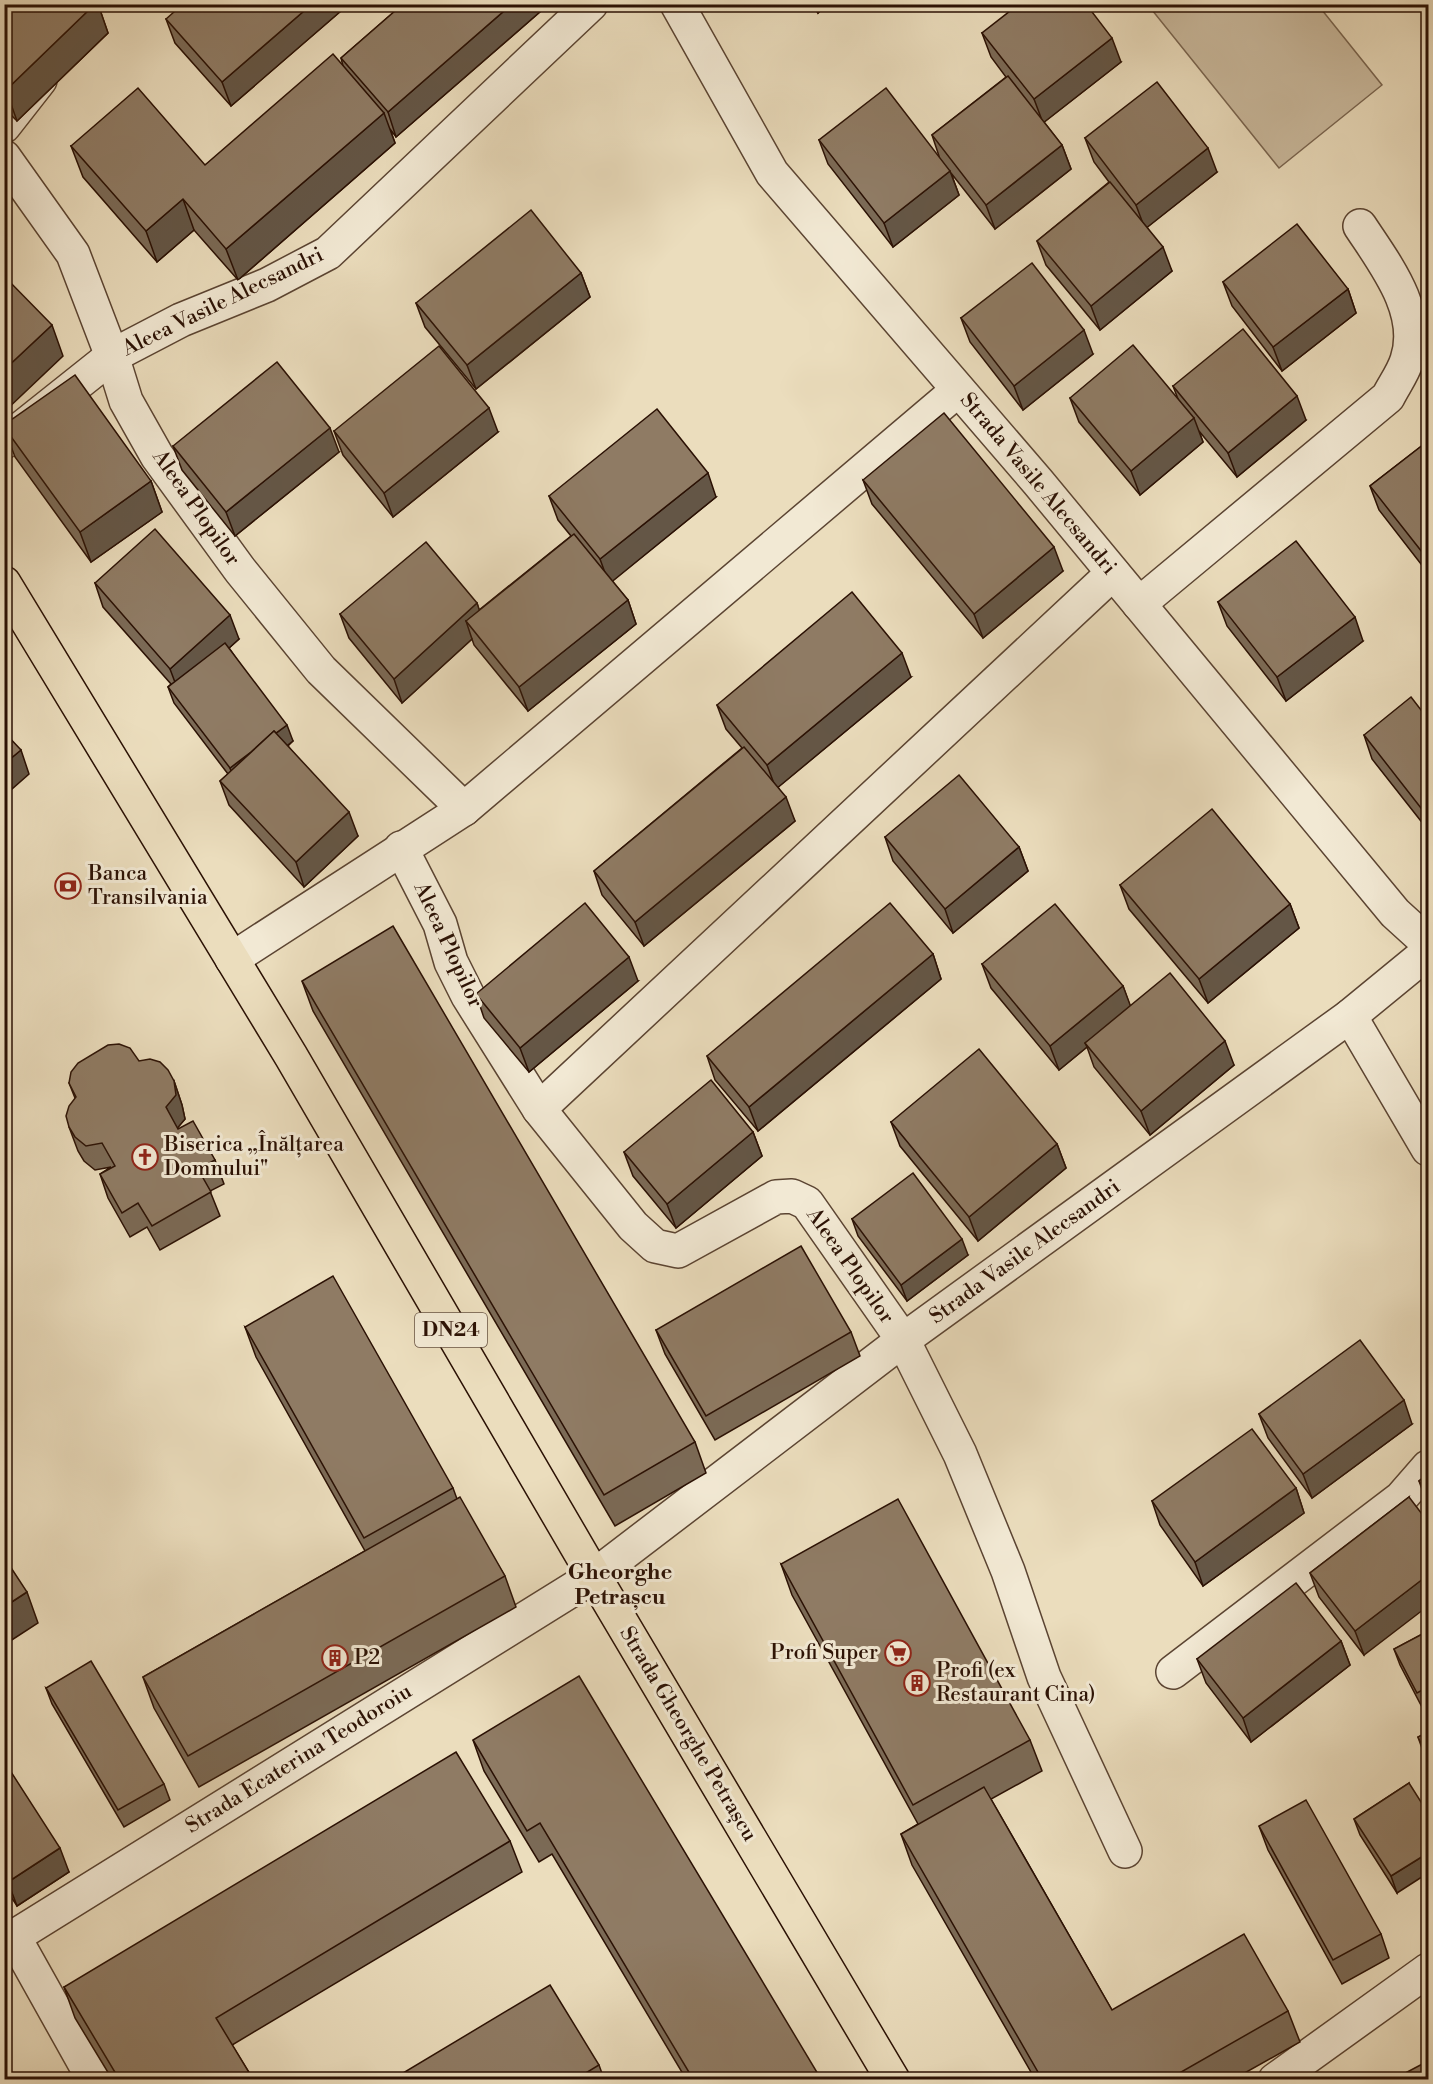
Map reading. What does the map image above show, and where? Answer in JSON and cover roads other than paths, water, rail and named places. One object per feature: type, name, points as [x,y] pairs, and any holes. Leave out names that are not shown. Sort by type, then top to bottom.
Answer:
[{"type":"main road","name":"Strada Gheorghe Petrașcu","points":[[4,583],[232,959],[594,1576],[893,2079]]},
{"type":"street","name":"Aleea Vasile Alecsandri","points":[[4,442],[112,356],[181,320],[267,285],[328,253],[591,4]]},
{"type":"street","name":"Strada Vasile Alecsandri","points":[[677,4],[772,174],[1113,573],[1395,913],[1428,943]]},
{"type":"street","points":[[4,126],[55,60]]},
{"type":"street","name":"Aleea Plopilor","points":[[4,157],[73,254],[112,356],[126,401],[158,456],[240,570],[321,670],[464,809]]},
{"type":"street","points":[[1139,604],[1388,397],[1407,361],[1412,339],[1400,288],[1360,226]]},
{"type":"street","points":[[232,959],[464,809],[958,390]]},
{"type":"street","points":[[540,1109],[1113,573]]},
{"type":"street","name":"Aleea Plopilor","points":[[402,848],[440,924],[451,962],[468,996],[540,1109],[633,1226],[655,1246],[678,1251],[776,1197],[792,1196],[807,1203],[903,1340],[960,1454],[1008,1571],[1044,1677],[1125,1851]]},
{"type":"street","name":"Strada Vasile Alecsandri","points":[[594,1576],[903,1340],[1350,1016],[1428,952]]},
{"type":"street","points":[[1350,1016],[1428,1149]]},
{"type":"street","points":[[1173,1671],[1401,1498],[1428,1467]]},
{"type":"street","name":"Strada Ecaterina Teodoroiu","points":[[9,1940],[594,1576]]},
{"type":"street","points":[[9,1940],[94,2079]]},
{"type":"street","points":[[1295,2074],[1428,1970]]},
{"type":"place","name":"Banca Transilvania","points":[[68,886]]},
{"type":"place","name":"Biserica „Înălțarea Domnului\"","points":[[145,1157]]},
{"type":"place","name":"Profi Super","points":[[898,1653]]},
{"type":"place","name":"P2","points":[[335,1658]]},
{"type":"place","name":"Profi (ex Restaurant Cina)","points":[[917,1683]]},
{"type":"district","name":"Gheorghe Petrașcu","points":[[620,1584]]}]
